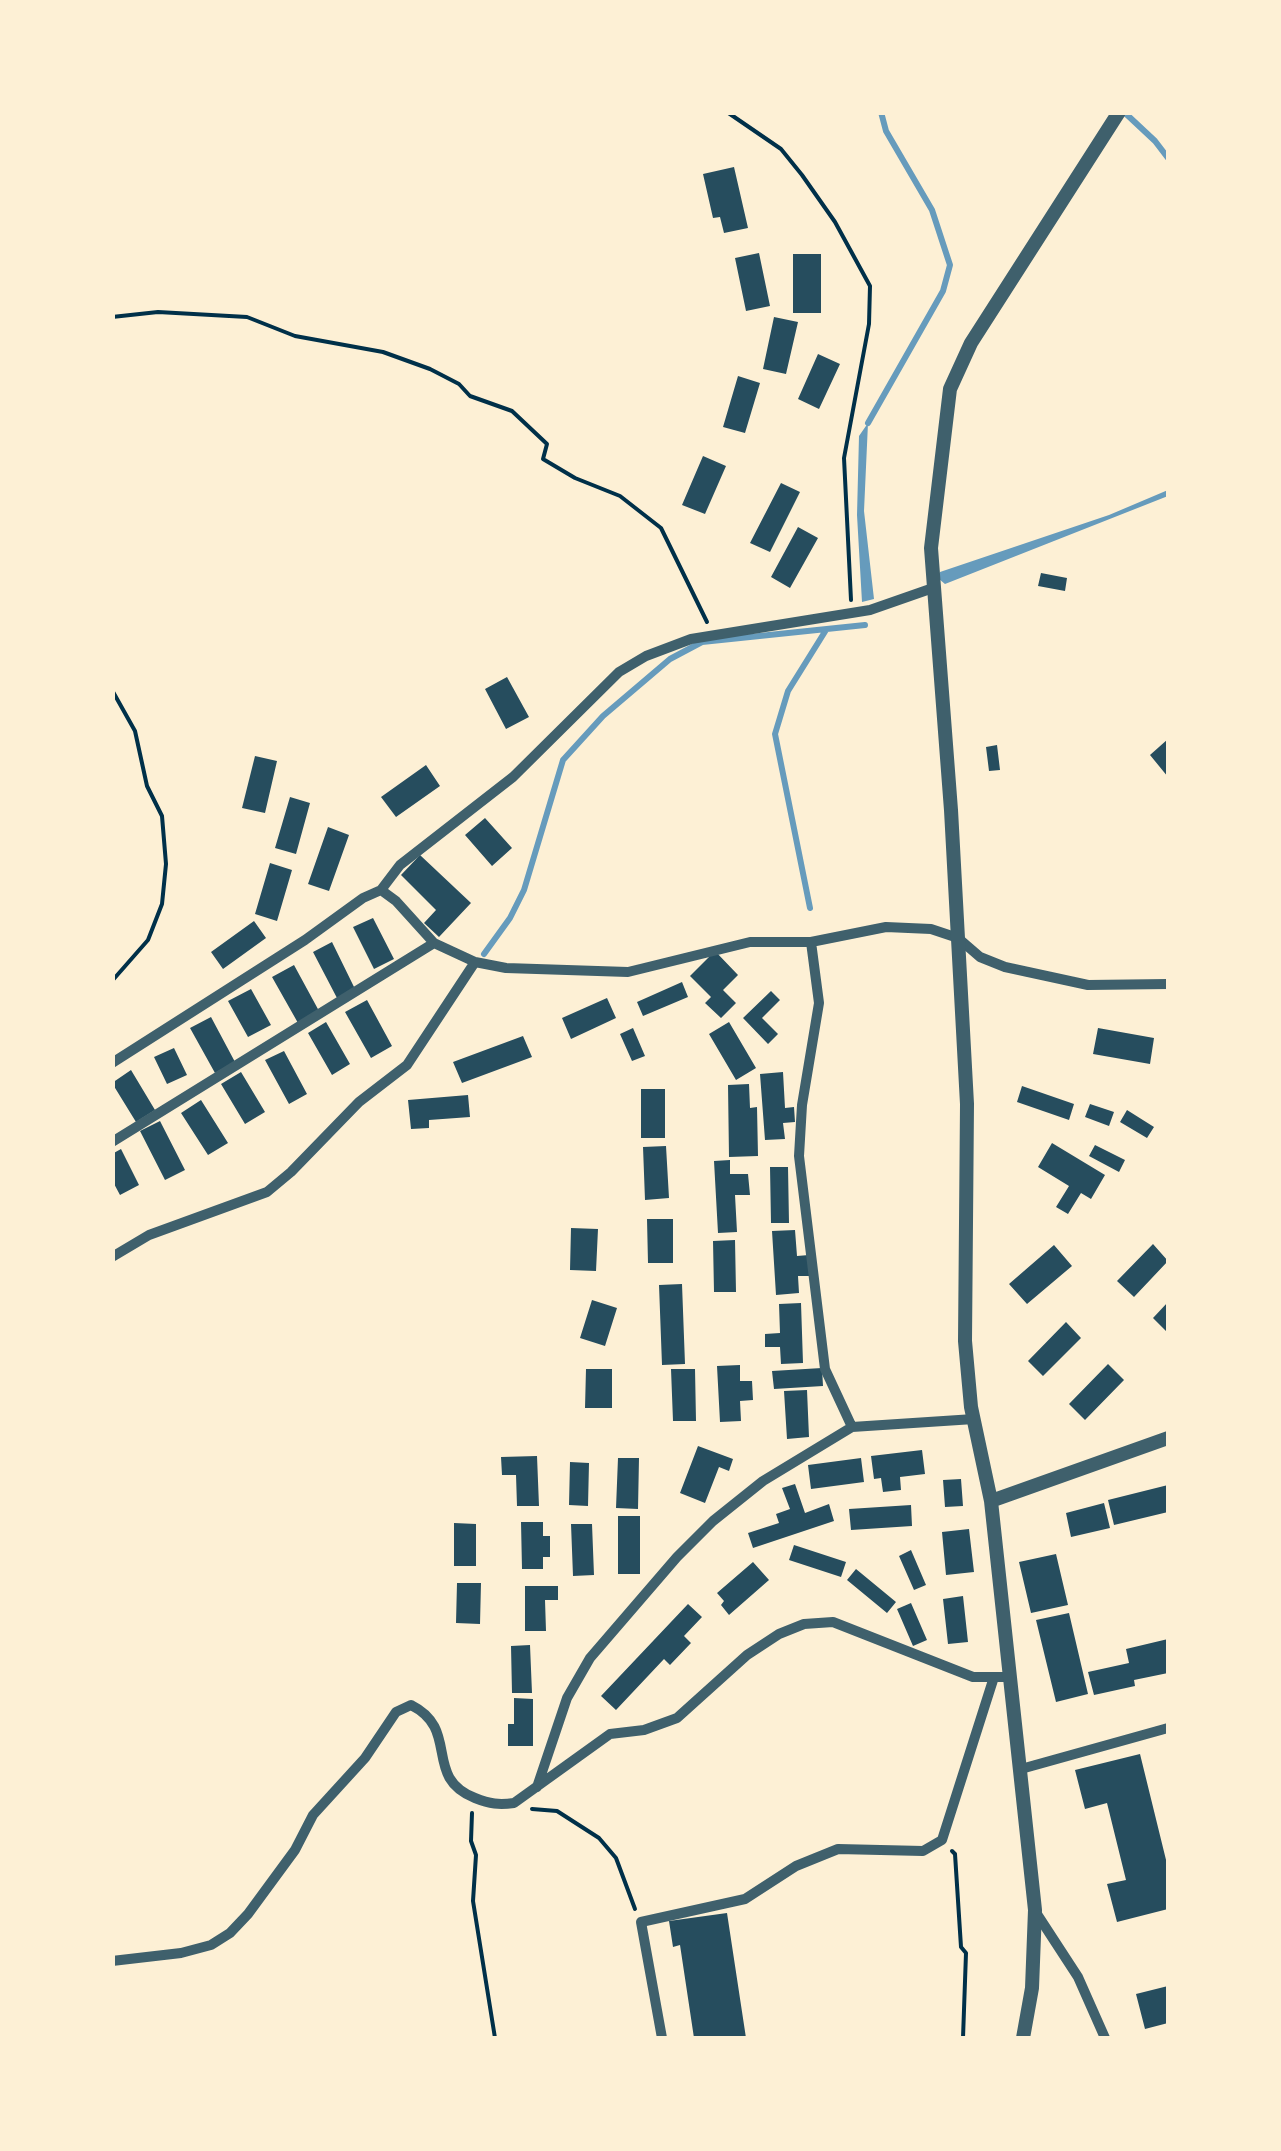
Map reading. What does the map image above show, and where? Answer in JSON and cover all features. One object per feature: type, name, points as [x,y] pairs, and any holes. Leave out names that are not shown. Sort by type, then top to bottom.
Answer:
[{"type":"street","points":[[1023,2038],[1032,1988],[1035,1910],[991,1501],[974,1419],[965,1341],[967,1104],[931,548],[950,390],[971,343],[1120,112]]},
{"type":"street","points":[[112,1063],[306,940],[362,898],[380,890],[400,865],[513,777],[619,672],[646,656],[714,634],[870,610],[933,588]]},
{"type":"street","points":[[380,890],[396,901],[434,943],[475,962],[506,968],[628,972],[750,942],[810,942],[886,927],[931,930],[958,938],[980,957],[1004,967],[1088,985],[1168,984]]},
{"type":"street","points":[[810,942],[819,1003],[802,1105],[799,1156],[825,1369],[852,1427]]},
{"type":"street","points":[[112,1142],[434,943]]},
{"type":"street","points":[[112,1258],[149,1235],[267,1192],[359,1102],[407,1065],[475,962]]},
{"type":"street","points":[[537,1788],[567,1698],[590,1658],[676,1557],[714,1521],[764,1481],[852,1427],[974,1419]]},
{"type":"street","points":[[991,1501],[1168,1438]]},
{"type":"street","points":[[112,1961],[182,1953],[210,1945],[230,1933],[295,1850],[313,1815],[365,1758],[396,1712],[411,1706],[426,1713],[437,1728],[447,1776],[456,1790],[495,1805],[514,1803],[610,1734],[644,1730],[676,1718],[747,1656],[779,1634],[804,1624],[833,1622],[973,1677],[1011,1677]]},
{"type":"street","points":[[662,2038],[641,1922],[745,1898],[796,1866],[838,1849],[924,1851],[942,1840],[994,1677]]},
{"type":"street","points":[[1021,1770],[1168,1728]]},
{"type":"street","points":[[1035,1910],[1078,1977],[1105,2038]]},
{"type":"path","points":[[727,112],[780,150],[802,174],[835,222],[870,286],[869,324],[844,458],[852,613]]},
{"type":"path","points":[[112,317],[158,312],[246,317],[294,336],[383,352],[430,369],[459,384],[470,396],[512,411],[546,444],[544,459],[576,478],[620,496],[662,528],[714,634]]},
{"type":"path","points":[[112,690],[135,732],[147,786],[162,816],[166,864],[162,904],[148,940],[112,981]]},
{"type":"path","points":[[476,1798],[471,1819],[471,1841],[476,1855],[473,1901],[495,2038]]},
{"type":"path","points":[[514,1803],[534,1810],[557,1811],[599,1838],[616,1858],[641,1922]]},
{"type":"path","points":[[942,1840],[955,1854],[960,1947],[966,1952],[963,2038]]},
{"type":"water","points":[[868,423],[864,511],[874,599],[862,602],[857,515],[859,436]]},
{"type":"water","points":[[1168,490],[1168,496],[945,584],[939,579],[940,572],[1109,515]]},
{"type":"building","points":[[734,167],[748,228],[724,233],[720,217],[713,218],[703,174]]},
{"type":"building","points":[[759,253],[770,306],[746,311],[735,258]]},
{"type":"building","points":[[793,254],[821,254],[821,313],[793,313]]},
{"type":"building","points":[[774,317],[798,322],[786,374],[763,369]]},
{"type":"building","points":[[818,354],[840,364],[819,409],[798,399]]},
{"type":"building","points":[[738,376],[760,383],[745,433],[723,427]]},
{"type":"building","points":[[703,456],[726,466],[705,514],[682,505]]},
{"type":"building","points":[[781,483],[800,492],[770,552],[750,543]]},
{"type":"building","points":[[798,527],[818,538],[790,588],[771,577]]},
{"type":"building","points":[[1041,573],[1067,578],[1065,591],[1038,586]]},
{"type":"building","points":[[507,677],[529,717],[506,729],[485,689]]},
{"type":"building","points":[[1168,739],[1168,777],[1150,755]]},
{"type":"building","points":[[997,745],[1000,770],[989,771],[986,747]]},
{"type":"building","points":[[255,756],[277,761],[265,813],[242,808]]},
{"type":"building","points":[[426,765],[440,786],[396,817],[381,797]]},
{"type":"building","points":[[290,797],[310,803],[296,854],[275,848]]},
{"type":"building","points":[[485,818],[512,848],[492,866],[465,835]]},
{"type":"building","points":[[328,827],[349,835],[329,891],[308,884]]},
{"type":"building","points":[[420,855],[471,903],[439,937],[424,923],[436,910],[401,875]]},
{"type":"building","points":[[270,863],[292,870],[277,921],[255,914]]},
{"type":"building","points":[[373,918],[394,959],[374,969],[353,927]]},
{"type":"building","points":[[254,921],[266,938],[223,969],[211,952]]},
{"type":"building","points":[[332,942],[355,989],[337,998],[313,952]]},
{"type":"building","points":[[715,951],[738,975],[723,990],[736,1003],[721,1018],[705,1003],[711,997],[690,976]]},
{"type":"building","points":[[294,965],[319,1011],[298,1023],[272,977]]},
{"type":"building","points":[[682,982],[688,997],[643,1016],[637,1002]]},
{"type":"building","points":[[251,989],[271,1025],[248,1037],[228,1001]]},
{"type":"building","points":[[771,991],[780,1000],[762,1018],[778,1034],[768,1044],[743,1018]]},
{"type":"building","points":[[607,998],[616,1018],[571,1039],[562,1018]]},
{"type":"building","points":[[367,1000],[392,1046],[371,1058],[345,1012]]},
{"type":"building","points":[[211,1017],[235,1062],[215,1073],[190,1028]]},
{"type":"building","points":[[326,1022],[350,1064],[332,1075],[308,1033]]},
{"type":"building","points":[[729,1022],[756,1068],[736,1080],[709,1034]]},
{"type":"building","points":[[633,1028],[645,1056],[632,1061],[620,1034]]},
{"type":"building","points":[[1098,1028],[1154,1038],[1150,1064],[1093,1054]]},
{"type":"building","points":[[523,1036],[532,1057],[462,1083],[453,1062]]},
{"type":"building","points":[[174,1048],[187,1075],[167,1084],[154,1057]]},
{"type":"building","points":[[284,1051],[307,1094],[289,1104],[265,1060]]},
{"type":"building","points":[[131,1070],[155,1110],[136,1122],[112,1083]]},
{"type":"building","points":[[241,1072],[265,1112],[245,1124],[221,1084]]},
{"type":"building","points":[[783,1072],[785,1108],[794,1107],[795,1122],[783,1123],[785,1139],[765,1140],[760,1074]]},
{"type":"building","points":[[749,1084],[750,1108],[757,1107],[758,1156],[729,1157],[728,1085]]},
{"type":"building","points":[[1022,1086],[1074,1104],[1069,1120],[1017,1102]]},
{"type":"building","points":[[641,1089],[665,1089],[665,1138],[641,1138]]},
{"type":"building","points":[[468,1095],[470,1117],[429,1120],[429,1128],[411,1129],[408,1100]]},
{"type":"building","points":[[201,1100],[228,1143],[208,1155],[181,1113]]},
{"type":"building","points":[[1090,1104],[1114,1112],[1109,1126],[1085,1117]]},
{"type":"building","points":[[1127,1110],[1154,1127],[1147,1138],[1120,1122]]},
{"type":"building","points":[[160,1121],[185,1170],[165,1180],[140,1131]]},
{"type":"building","points":[[1052,1143],[1105,1175],[1091,1199],[1081,1193],[1068,1214],[1056,1207],[1069,1186],[1038,1167]]},
{"type":"building","points":[[1095,1145],[1125,1160],[1119,1172],[1089,1156]]},
{"type":"building","points":[[666,1146],[669,1198],[645,1200],[643,1147]]},
{"type":"building","points":[[121,1149],[139,1185],[120,1195],[112,1180],[112,1154]]},
{"type":"building","points":[[730,1160],[730,1174],[748,1174],[750,1195],[735,1195],[737,1232],[718,1233],[714,1161]]},
{"type":"building","points":[[770,1167],[788,1167],[789,1223],[771,1223]]},
{"type":"building","points":[[647,1219],[673,1219],[673,1263],[648,1263]]},
{"type":"building","points":[[571,1228],[598,1229],[596,1271],[570,1270]]},
{"type":"building","points":[[795,1230],[797,1256],[809,1255],[810,1276],[798,1276],[799,1293],[776,1295],[772,1231]]},
{"type":"building","points":[[735,1240],[736,1292],[714,1292],[713,1241]]},
{"type":"building","points":[[1153,1244],[1168,1261],[1134,1297],[1117,1281]]},
{"type":"building","points":[[1054,1245],[1072,1266],[1027,1304],[1009,1284]]},
{"type":"building","points":[[682,1284],[685,1364],[662,1365],[659,1285]]},
{"type":"building","points":[[592,1300],[617,1308],[605,1346],[580,1338]]},
{"type":"building","points":[[1168,1302],[1168,1333],[1153,1318]]},
{"type":"building","points":[[801,1303],[803,1363],[781,1364],[780,1347],[765,1347],[765,1334],[780,1333],[779,1304]]},
{"type":"building","points":[[1066,1322],[1081,1338],[1043,1376],[1028,1361]]},
{"type":"building","points":[[1108,1364],[1124,1380],[1085,1420],[1069,1404]]},
{"type":"building","points":[[740,1365],[740,1381],[752,1381],[753,1400],[740,1401],[741,1421],[720,1422],[717,1366]]},
{"type":"building","points":[[822,1368],[823,1386],[774,1389],[772,1371]]},
{"type":"building","points":[[586,1369],[612,1369],[612,1408],[585,1408]]},
{"type":"building","points":[[671,1369],[695,1369],[696,1421],[673,1421]]},
{"type":"building","points":[[807,1390],[809,1437],[787,1439],[784,1391]]},
{"type":"building","points":[[698,1446],[733,1459],[729,1471],[719,1467],[705,1503],[680,1493]]},
{"type":"building","points":[[922,1450],[925,1474],[900,1477],[901,1490],[883,1492],[881,1478],[874,1479],[871,1456]]},
{"type":"building","points":[[537,1456],[539,1506],[517,1506],[516,1475],[502,1475],[501,1457]]},
{"type":"building","points":[[618,1458],[639,1458],[638,1509],[616,1508]]},
{"type":"building","points":[[861,1458],[864,1482],[811,1489],[808,1465]]},
{"type":"building","points":[[570,1462],[589,1463],[588,1506],[569,1505]]},
{"type":"building","points":[[961,1479],[963,1506],[945,1507],[943,1480]]},
{"type":"building","points":[[795,1484],[805,1513],[829,1504],[834,1521],[753,1548],[748,1533],[779,1523],[776,1514],[790,1509],[782,1488]]},
{"type":"building","points":[[1168,1485],[1168,1512],[1114,1525],[1108,1500]]},
{"type":"building","points":[[1104,1503],[1110,1528],[1071,1537],[1066,1513]]},
{"type":"building","points":[[911,1505],[912,1526],[851,1530],[849,1509]]},
{"type":"building","points":[[618,1516],[640,1516],[640,1574],[618,1574]]},
{"type":"building","points":[[521,1522],[543,1522],[543,1536],[550,1536],[550,1557],[543,1557],[543,1569],[522,1569]]},
{"type":"building","points":[[454,1523],[476,1524],[476,1566],[454,1566]]},
{"type":"building","points":[[571,1524],[592,1524],[594,1575],[573,1576]]},
{"type":"building","points":[[969,1529],[974,1572],[946,1575],[942,1532]]},
{"type":"building","points":[[794,1545],[846,1562],[841,1577],[789,1560]]},
{"type":"building","points":[[911,1550],[926,1585],[914,1590],[899,1556]]},
{"type":"building","points":[[1056,1554],[1068,1605],[1031,1613],[1019,1562]]},
{"type":"building","points":[[753,1562],[769,1580],[729,1615],[717,1593]]},
{"type":"building","points":[[856,1569],[896,1602],[887,1613],[847,1580]]},
{"type":"building","points":[[457,1583],[481,1583],[480,1624],[456,1623]]},
{"type":"building","points":[[525,1586],[558,1586],[558,1600],[545,1600],[546,1631],[525,1631]]},
{"type":"building","points":[[963,1596],[968,1642],[948,1644],[943,1599]]},
{"type":"building","points":[[911,1603],[927,1640],[913,1646],[897,1609]]},
{"type":"building","points":[[688,1604],[702,1617],[684,1636],[691,1643],[670,1665],[664,1659],[616,1710],[601,1696]]},
{"type":"building","points":[[1069,1613],[1088,1694],[1056,1702],[1036,1620]]},
{"type":"building","points":[[1168,1639],[1168,1673],[1134,1680],[1135,1686],[1094,1695],[1088,1672],[1129,1663],[1126,1649]]},
{"type":"building","points":[[530,1645],[532,1693],[512,1693],[511,1646]]},
{"type":"building","points":[[514,1698],[533,1699],[533,1746],[508,1746],[508,1724],[514,1724]]},
{"type":"building","points":[[1140,1754],[1168,1868],[1168,1909],[1117,1922],[1107,1884],[1126,1880],[1107,1803],[1085,1809],[1075,1770]]},
{"type":"building","points":[[727,1913],[746,2038],[694,2038],[680,1945],[673,1947],[669,1921]]},
{"type":"building","points":[[1168,1986],[1168,2023],[1145,2029],[1136,1994]]},
{"type":"waterway","points":[[868,423],[943,291],[950,265],[932,210],[886,131],[881,112]]},
{"type":"waterway","points":[[1124,112],[1168,158]]},
{"type":"waterway","points":[[484,954],[524,890],[563,760],[603,716],[670,659],[702,642],[865,625]]},
{"type":"waterway","points":[[810,908],[775,734],[788,691],[826,630]]}]
